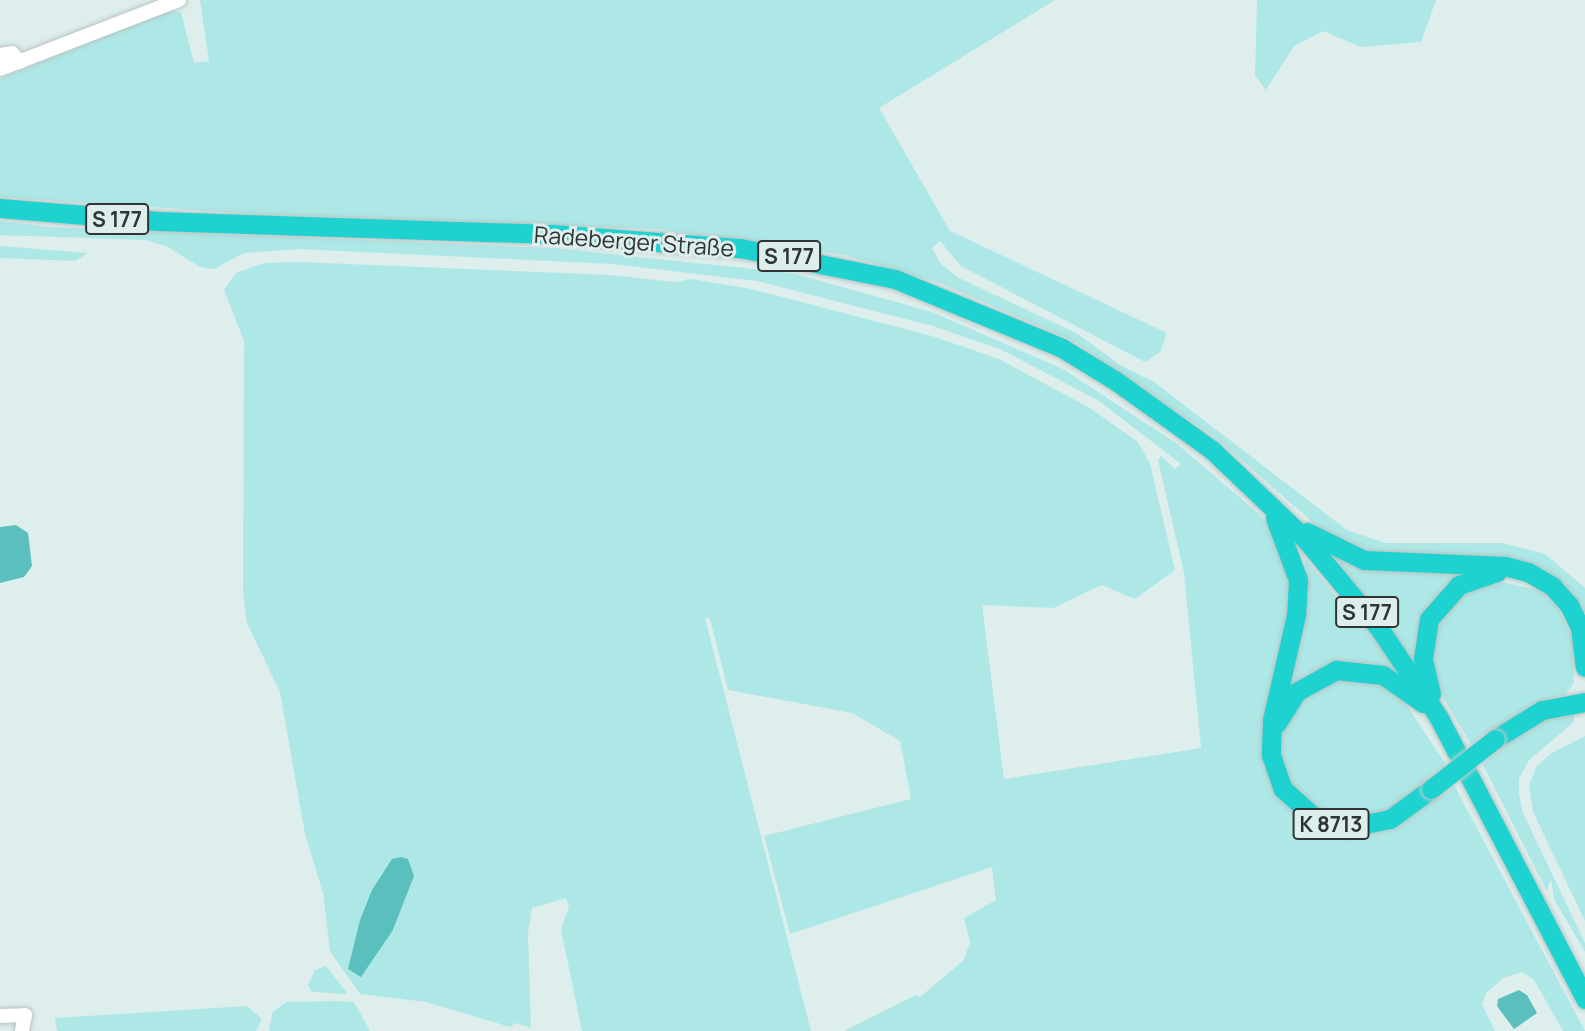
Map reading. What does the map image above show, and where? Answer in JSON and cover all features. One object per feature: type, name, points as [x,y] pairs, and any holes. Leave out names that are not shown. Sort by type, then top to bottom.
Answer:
[{"type":"highway","name":"Radeberger Straße","points":[[0,208],[234,224],[656,240],[842,265],[941,295],[1035,335],[1087,362],[1171,418],[1262,496]]},
{"type":"highway","name":"S 177","points":[[1262,496],[1379,628],[1439,718],[1585,999]]},
{"type":"highway","points":[[1262,496],[1285,536],[1298,580],[1296,615],[1275,698],[1271,741]]},
{"type":"highway","points":[[1282,516],[1318,539],[1364,560],[1505,566],[1528,572],[1552,586],[1569,605],[1583,640],[1585,667]]},
{"type":"highway","points":[[1439,718],[1423,659],[1429,619],[1459,585],[1497,572],[1528,572]]},
{"type":"highway","points":[[1271,741],[1296,691],[1336,670],[1384,675],[1439,718]]},
{"type":"highway","name":"K 8713","points":[[1271,741],[1278,779],[1292,801],[1314,817],[1340,826],[1390,819],[1495,739],[1542,710],[1585,702]]},
{"type":"street","points":[[0,69],[145,5],[179,0]]},
{"type":"street","points":[[0,55],[12,53],[20,62]]},
{"type":"street","points":[[0,1016],[25,1016],[22,1031]]},
{"type":"shaded area","points":[[200,0],[1055,0],[879,108],[950,231],[1167,333],[1160,352],[1145,362],[961,266],[940,241],[932,248],[940,263],[957,277],[1078,334],[1120,365],[1154,382],[1347,530],[1385,543],[1503,543],[1545,554],[1585,588],[1585,614],[1573,593],[1557,578],[1523,561],[1374,556],[1338,544],[1216,438],[1072,340],[942,284],[845,255],[656,229],[255,214],[0,197],[0,79],[162,11],[181,12],[194,63],[209,61]]},
{"type":"shaded area","points":[[1257,0],[1436,0],[1421,42],[1361,47],[1323,31],[1294,46],[1266,90],[1255,75]]},
{"type":"shaded area","points":[[0,221],[49,227],[552,248],[792,273],[932,312],[1063,369],[1176,443],[1260,515],[1279,540],[1290,577],[1277,790],[1290,808],[1308,821],[1352,833],[1453,783],[1585,1031],[1563,1031],[1534,980],[1522,972],[1503,978],[1486,993],[1482,1004],[1495,1031],[844,1031],[916,995],[920,997],[964,960],[970,942],[964,918],[996,900],[992,867],[790,934],[764,836],[911,799],[900,741],[852,713],[728,690],[710,619],[705,618],[811,1031],[582,1031],[561,930],[569,906],[566,898],[532,908],[528,933],[531,1028],[516,1023],[510,1027],[426,1002],[360,994],[330,951],[323,893],[305,834],[280,692],[247,623],[243,593],[244,341],[224,290],[236,273],[264,263],[300,262],[611,275],[674,282],[692,279],[751,289],[932,336],[999,359],[1090,408],[1138,442],[1150,464],[1175,570],[1135,599],[1102,585],[1053,608],[982,605],[1004,779],[1201,748],[1184,573],[1158,460],[1161,456],[1175,469],[1181,464],[1099,401],[1002,350],[933,326],[757,281],[612,264],[299,249],[244,253],[214,269],[200,267],[168,247],[146,240],[0,235]],"holes":[[[393,860],[414,876],[393,930],[372,890]]]},
{"type":"shaded area","points":[[0,246],[88,253],[75,261],[0,258]]},
{"type":"shaded area","points":[[16,525],[28,533],[32,566],[24,577],[0,583],[0,527]]},
{"type":"shaded area","points":[[1332,556],[1473,570],[1454,580],[1417,665]]},
{"type":"shaded area","points":[[1305,558],[1360,627],[1371,631],[1407,681],[1369,663],[1334,663],[1303,676],[1283,700],[1306,589]]},
{"type":"shaded area","points":[[1502,582],[1539,590],[1557,606],[1573,640],[1574,683],[1565,695],[1534,703],[1472,746],[1441,694],[1432,666],[1434,628],[1445,610],[1464,593]]},
{"type":"shaded area","points":[[1352,676],[1388,686],[1404,701],[1447,766],[1390,808],[1354,819],[1316,810],[1291,788],[1280,759],[1281,730],[1299,700],[1325,682]]},
{"type":"shaded area","points":[[1574,713],[1574,722],[1529,760],[1519,779],[1519,794],[1523,813],[1585,943],[1585,952],[1554,899],[1551,879],[1547,891],[1481,761],[1542,717]]},
{"type":"shaded area","points":[[1585,736],[1585,921],[1533,812],[1529,785],[1537,766],[1553,752]]},
{"type":"shaded area","points":[[392,859],[408,859],[414,876],[393,930],[361,977],[348,969],[360,920],[372,890]]},
{"type":"shaded area","points":[[326,966],[347,993],[312,992],[308,985],[315,970]]},
{"type":"shaded area","points":[[1519,990],[1527,995],[1537,1013],[1514,1029],[1497,1006],[1498,999]]},
{"type":"shaded area","points":[[286,1002],[354,1002],[370,1031],[269,1031],[272,1013]]},
{"type":"shaded area","points":[[247,1006],[262,1019],[256,1031],[57,1031],[55,1018]]}]
